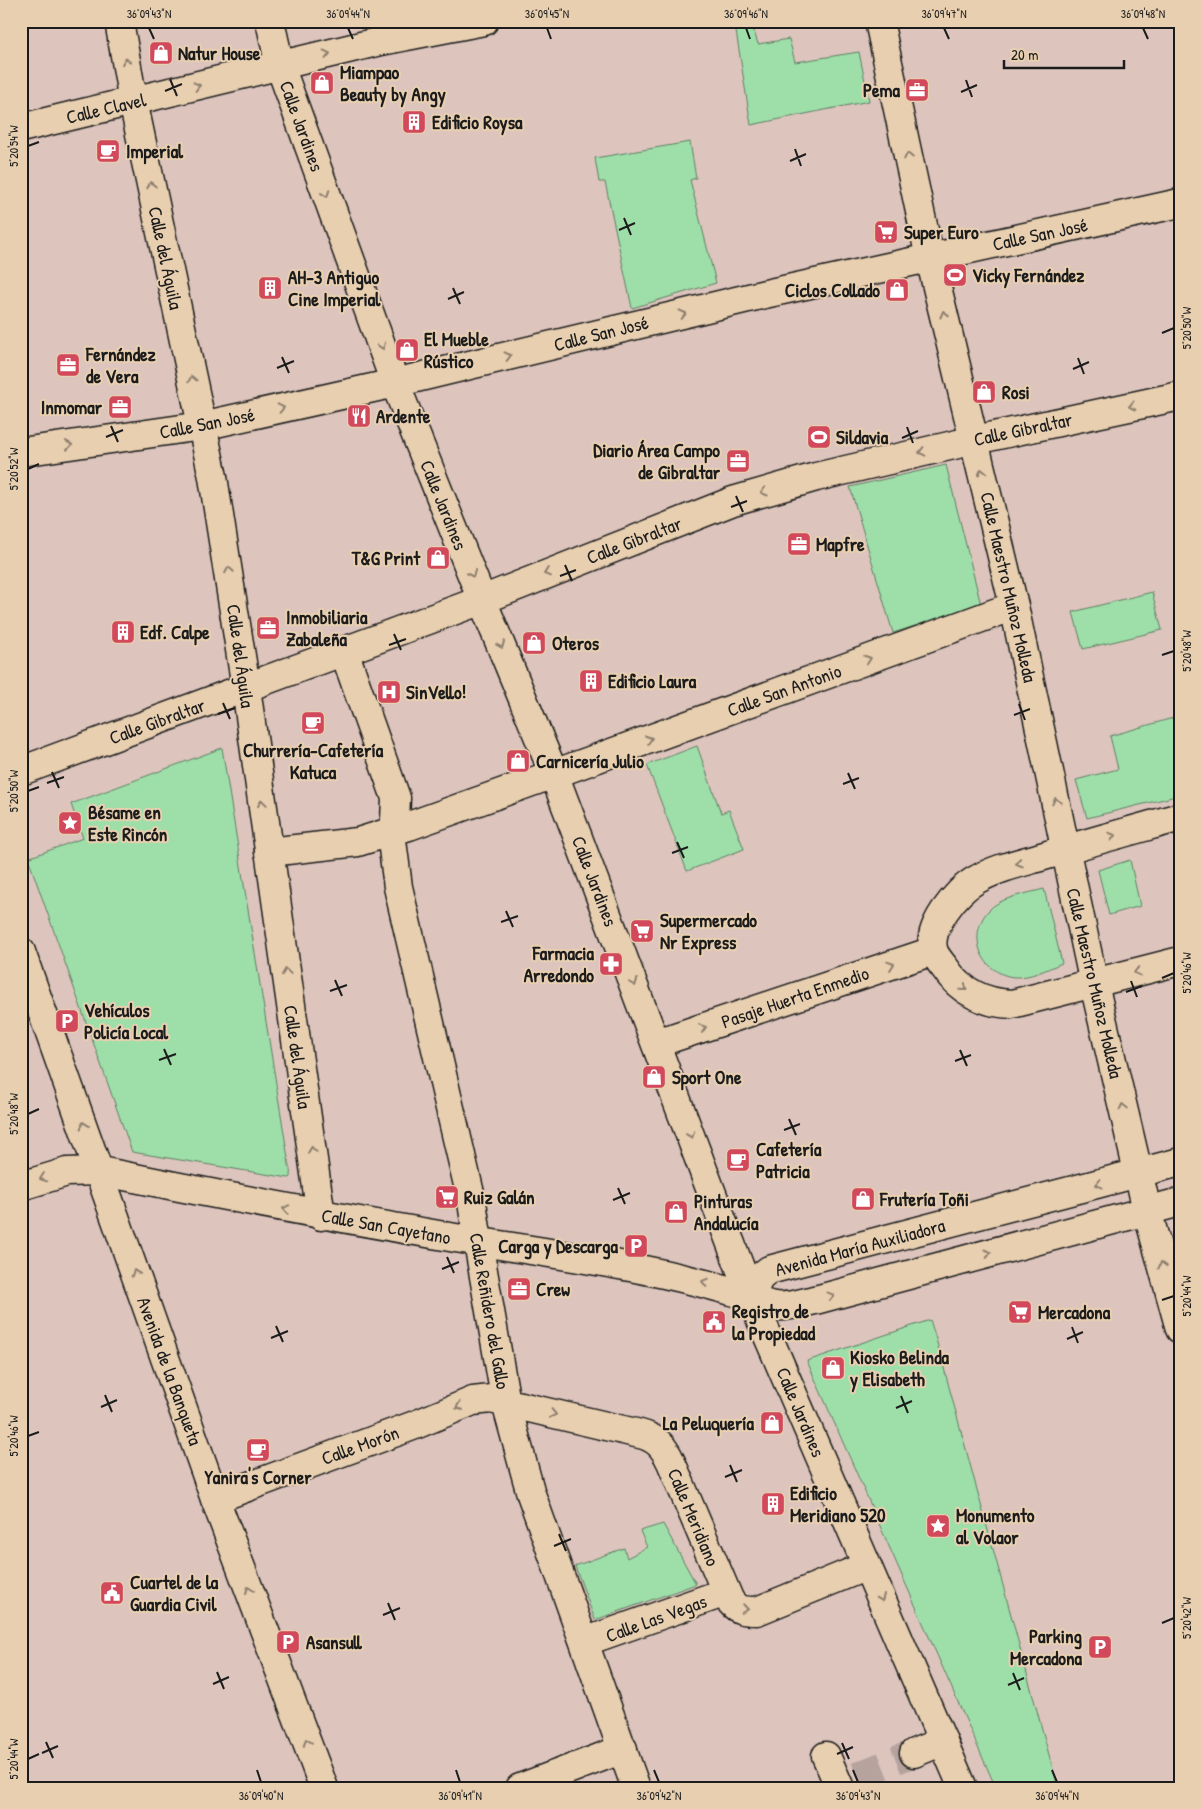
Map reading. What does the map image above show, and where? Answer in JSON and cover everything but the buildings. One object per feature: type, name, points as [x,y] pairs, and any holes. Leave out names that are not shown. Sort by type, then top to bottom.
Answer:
[{"type":"street","name":"Calle del Águila","points":[[119,21],[133,101],[215,487],[246,688],[321,1216]]},
{"type":"street","name":"Calle Jardines","points":[[270,21],[280,66],[396,383],[482,600],[554,774],[657,1043],[751,1297],[963,1788]]},
{"type":"street","name":"Calle Clavel","points":[[21,128],[381,41],[484,21]]},
{"type":"street","name":"Calle Maestro Muñoz Molleda","points":[[879,21],[930,258],[1014,606],[1094,984],[1147,1210],[1180,1329]]},
{"type":"street","name":"Calle San José","points":[[21,452],[202,426],[396,383],[765,294],[1180,203]]},
{"type":"street","name":"Calle Gibraltar","points":[[21,771],[482,600],[732,501],[816,477],[974,440],[1180,396]]},
{"type":"street","name":"Calle San Antonio","points":[[269,852],[358,842],[390,833],[1014,606]]},
{"type":"street","name":"Calle Reñidero del Gallo","points":[[344,651],[393,786],[396,810],[390,833],[398,887],[469,1192],[506,1403],[531,1494],[636,1788]]},
{"type":"street","points":[[1180,817],[1066,849],[991,872],[974,880],[961,891],[940,918],[934,930],[933,951],[948,973],[959,983],[975,996],[994,1004],[1012,1004],[1180,961]]},
{"type":"street","name":"Pasaje Huerta Enmedio","points":[[657,1043],[933,951]]},
{"type":"street","name":"Avenida de la Banqueta","points":[[21,952],[215,1499],[324,1788]]},
{"type":"street","name":"Avenida María Auxiliadora","points":[[1180,1162],[769,1270],[759,1278],[751,1297],[764,1305],[782,1307],[810,1301],[1180,1202]]},
{"type":"street","name":"Calle San Cayetano","points":[[21,1186],[67,1172],[100,1171],[321,1216],[640,1267],[704,1282],[751,1297]]},
{"type":"street","name":"Calle Morón","points":[[215,1499],[415,1425],[473,1401],[491,1400],[506,1403]]},
{"type":"street","name":"Calle Meridiano","points":[[506,1403],[640,1434],[657,1441],[664,1447],[726,1592],[735,1608],[757,1610],[867,1566]]},
{"type":"street","name":"Calle Las Vegas","points":[[584,1642],[726,1592]]},
{"type":"street","points":[[914,1753],[943,1741]]},
{"type":"street","points":[[520,1788],[623,1750]]},
{"type":"street","points":[[826,1756],[845,1782]]},
{"type":"green space","points":[[751,22],[758,44],[789,39],[795,62],[859,52],[869,101],[751,125],[735,25]]},
{"type":"green space","points":[[690,142],[696,178],[690,180],[716,283],[632,308],[605,182],[599,182],[595,158]]},
{"type":"green space","points":[[946,465],[981,605],[893,633],[850,487]]},
{"type":"green space","points":[[1152,592],[1162,630],[1083,649],[1073,612]]},
{"type":"green space","points":[[1180,716],[1180,795],[1087,818],[1076,780],[1118,769],[1110,736]]},
{"type":"green space","points":[[697,746],[721,813],[729,810],[744,849],[687,871],[647,765]]},
{"type":"green space","points":[[222,748],[291,1177],[289,1178],[132,1152],[28,858],[83,838],[71,804]]},
{"type":"green space","points":[[1130,860],[1140,906],[1109,915],[1098,870]]},
{"type":"green space","points":[[1044,889],[1062,963],[1039,973],[1020,977],[1003,974],[993,969],[981,952],[978,942],[978,931],[981,921],[988,911],[999,902]]},
{"type":"green space","points":[[930,1320],[1058,1788],[996,1788],[807,1361]]},
{"type":"green space","points":[[663,1524],[696,1584],[595,1620],[575,1566],[624,1548],[627,1558],[647,1547],[640,1531]]},
{"type":"tunnel","points":[[857,1776],[914,1753]]},
{"type":"place","name":"Natur House","points":[[161,53]]},
{"type":"place","name":"Miampao Beauty by Angy","points":[[322,83]]},
{"type":"place","name":"Pema","points":[[917,90]]},
{"type":"place","name":"Edificio Roysa","points":[[414,122]]},
{"type":"place","name":"Imperial","points":[[108,151]]},
{"type":"place","name":"Super Euro","points":[[886,232]]},
{"type":"place","name":"Vicky Fernández","points":[[955,275]]},
{"type":"place","name":"AH-3 Antiguo Cine Imperial","points":[[270,288]]},
{"type":"place","name":"Ciclos Collado","points":[[897,290]]},
{"type":"place","name":"El Mueble Rústico","points":[[407,350]]},
{"type":"place","name":"Fernández de Vera","points":[[68,365]]},
{"type":"place","name":"Rosi","points":[[984,392]]},
{"type":"place","name":"Inmomar","points":[[120,407]]},
{"type":"place","name":"Ardente","points":[[359,416]]},
{"type":"place","name":"Sildavia","points":[[819,437]]},
{"type":"place","name":"Diario Área Campo de Gibraltar","points":[[738,461]]},
{"type":"place","name":"Mapfre","points":[[799,544]]},
{"type":"place","name":"T&G Print","points":[[438,558]]},
{"type":"place","name":"Inmobiliaria Zabaleña","points":[[268,628]]},
{"type":"place","name":"Edf. Calpe","points":[[123,632]]},
{"type":"place","name":"Oteros","points":[[534,643]]},
{"type":"place","name":"Edificio Laura","points":[[591,681]]},
{"type":"place","name":"SinVello!","points":[[389,692]]},
{"type":"place","name":"Churrería-Cafetería Katuca","points":[[313,723]]},
{"type":"place","name":"Carnicería Julio","points":[[518,761]]},
{"type":"place","name":"Bésame en Este Rincón","points":[[70,823]]},
{"type":"place","name":"Supermercado Nr Express","points":[[642,931]]},
{"type":"place","name":"Farmacia Arredondo","points":[[611,964]]},
{"type":"place","name":"Vehículos Policía Local","points":[[67,1021]]},
{"type":"place","name":"Sport One","points":[[654,1077]]},
{"type":"place","name":"Cafetería Patricia","points":[[738,1160]]},
{"type":"place","name":"Ruiz Galán","points":[[447,1197]]},
{"type":"place","name":"Frutería Toñi","points":[[863,1199]]},
{"type":"place","name":"Pinturas Andalucía","points":[[676,1212]]},
{"type":"place","name":"Carga y Descarga","points":[[636,1246]]},
{"type":"place","name":"Crew","points":[[519,1289]]},
{"type":"place","name":"Mercadona","points":[[1020,1312]]},
{"type":"place","name":"Registro de la Propiedad","points":[[714,1322]]},
{"type":"place","name":"Kiosko Belinda y Elisabeth","points":[[833,1368]]},
{"type":"place","name":"La Peluquería","points":[[772,1423]]},
{"type":"place","name":"Yanira's Corner","points":[[258,1450]]},
{"type":"place","name":"Edificio Meridiano 520","points":[[773,1504]]},
{"type":"place","name":"Monumento al Volaor","points":[[938,1526]]},
{"type":"place","name":"Cuartel de la Guardia Civil","points":[[112,1593]]},
{"type":"place","name":"Asansull","points":[[288,1642]]},
{"type":"place","name":"Parking Mercadona","points":[[1100,1647]]}]
